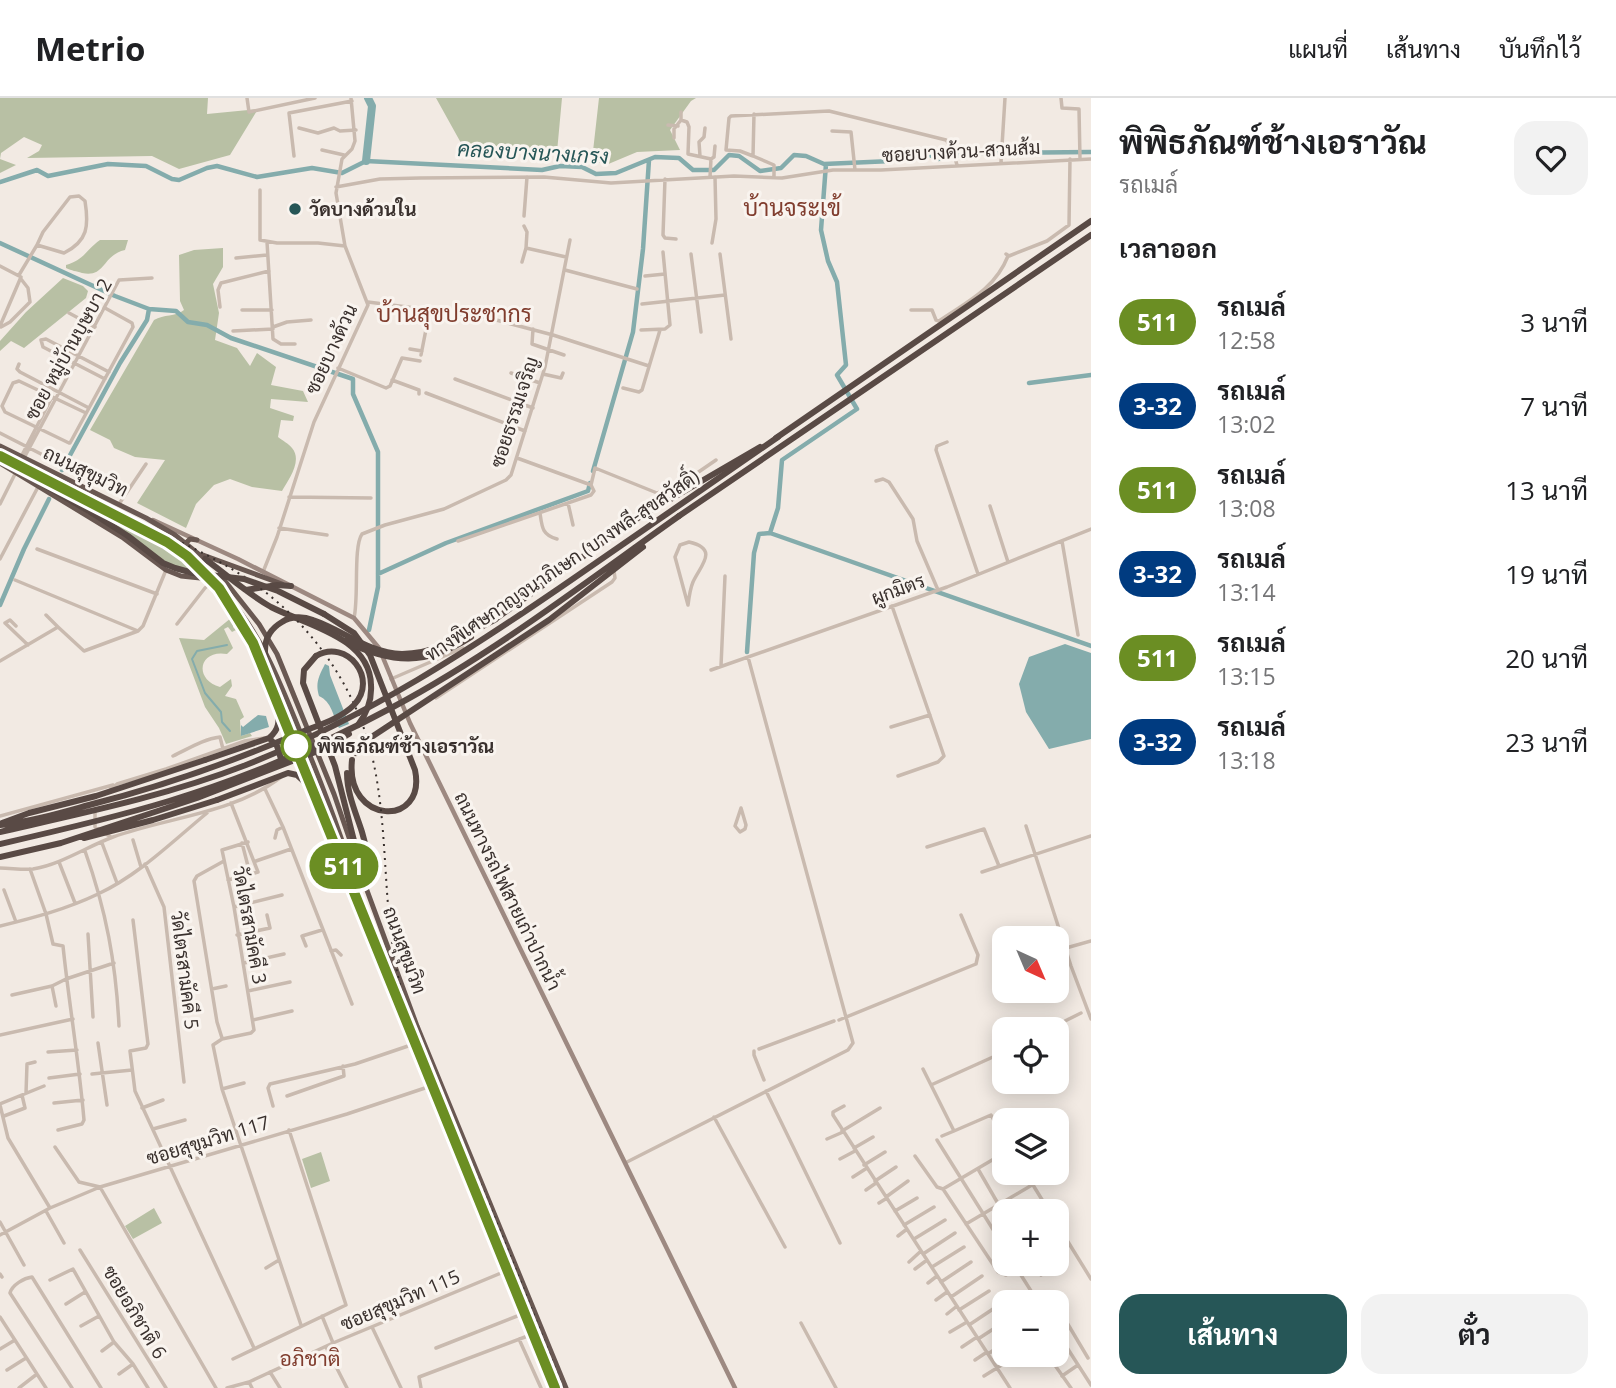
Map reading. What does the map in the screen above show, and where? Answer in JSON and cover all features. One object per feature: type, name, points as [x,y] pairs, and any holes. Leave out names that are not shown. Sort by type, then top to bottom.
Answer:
[{"type":"highway","name":"ทางพิเศษกาญจนาภิเษก (บางพลี-สุขสวัสดิ์)","points":[[0,832],[125,803],[206,779],[286,748],[355,716],[425,677],[485,639],[1091,221]]},
{"type":"highway","name":"ทางพิเศษกาญจนาภิเษก (บางพลี-สุขสวัสดิ์)","points":[[0,844],[130,813],[211,788],[292,756],[359,724],[430,685],[482,653],[1091,235]]},
{"type":"highway","points":[[203,556],[269,606],[380,656],[415,659],[435,655],[457,646],[633,521],[778,437]]},
{"type":"highway","name":"ถนนสุขุมวิท","points":[[0,446],[146,518],[185,542],[203,556],[247,607],[277,654],[334,794],[404,993],[566,1388]]},
{"type":"highway","points":[[0,459],[92,513],[163,563],[193,573],[254,582],[324,614],[354,633],[370,655],[415,770],[417,783],[414,796],[407,805],[395,810],[385,811],[371,807],[360,798],[353,785],[352,760]]},
{"type":"highway","points":[[0,459],[15,474],[122,537],[166,570],[181,576],[211,580]]},
{"type":"highway","name":"ถนนสุขุมวิท","points":[[0,459],[138,525],[180,550],[219,588],[254,633],[278,676],[331,809],[366,919],[414,1044],[554,1386]]},
{"type":"highway","points":[[366,887],[368,871],[365,844],[347,783],[347,770],[356,753],[370,738],[390,724],[499,655],[567,607],[679,516]]},
{"type":"highway","points":[[180,550],[185,542],[197,540]]},
{"type":"highway","points":[[203,556],[292,586]]},
{"type":"highway","points":[[246,590],[277,585],[292,586]]},
{"type":"highway","points":[[219,588],[247,632],[271,686],[366,919]]},
{"type":"highway","points":[[342,861],[299,743],[266,664],[267,641],[279,624],[292,618],[309,618],[367,646],[402,654],[447,644],[496,619]]},
{"type":"highway","points":[[61,844],[222,790],[323,748],[349,734],[367,710],[372,686],[367,663],[345,641]]},
{"type":"highway","points":[[0,824],[47,816],[156,786],[240,757],[335,718],[350,709],[359,698],[363,683],[361,672],[347,655],[329,651],[316,656],[304,670],[303,683],[335,766],[363,876]]},
{"type":"highway","points":[[0,824],[19,815],[96,796],[269,738],[279,724],[271,686]]},
{"type":"highway","points":[[157,810],[281,765],[281,752],[269,738]]},
{"type":"highway","points":[[0,857],[153,820],[217,800],[288,773],[301,777],[315,795]]},
{"type":"highway","points":[[396,996],[404,993]]},
{"type":"highway","points":[[554,1386],[562,1379]]},
{"type":"main road","name":"ถนนทางรถไฟสายเก่าปากน้ำ","points":[[146,518],[197,540],[354,618],[379,648],[407,716],[735,1388]]},
{"type":"street","points":[[247,98],[249,112],[315,98]]},
{"type":"street","points":[[1001,160],[1005,98]]},
{"type":"street","points":[[1061,98],[1062,108],[1079,109],[1080,154]]},
{"type":"street","points":[[293,156],[289,113],[351,100],[356,130],[340,131],[334,128],[314,133],[299,128]]},
{"type":"street","points":[[336,186],[392,178],[527,177],[611,183],[712,176],[774,177],[774,166],[740,151],[726,150],[729,117],[823,111],[946,139],[957,164]]},
{"type":"street","points":[[674,138],[681,112]]},
{"type":"street","points":[[753,156],[754,114]]},
{"type":"street","points":[[681,120],[687,122],[689,127],[688,154],[711,159]]},
{"type":"street","points":[[668,125],[678,126]]},
{"type":"street","points":[[700,156],[699,142],[704,137],[705,128]]},
{"type":"street","name":"ซอยบางด้วน","points":[[263,572],[314,422],[367,309],[368,302],[345,246],[336,186],[340,167],[354,144],[356,130]]},
{"type":"street","points":[[832,131],[851,132],[855,168]]},
{"type":"street","points":[[712,243],[716,219],[710,165],[715,146]]},
{"type":"street","points":[[322,150],[345,156]]},
{"type":"street","name":"ซอยบางด้วน-สวนส้ม","points":[[774,177],[855,168],[1070,159],[1080,154],[1091,159]]},
{"type":"street","points":[[911,310],[932,310],[939,321],[995,282],[1007,255],[1047,241],[1069,225],[1070,159]]},
{"type":"street","points":[[524,216],[527,177]]},
{"type":"street","points":[[665,179],[663,235],[664,238],[676,239]]},
{"type":"street","points":[[260,190],[259,237],[267,242],[345,246]]},
{"type":"street","points":[[0,327],[20,277],[43,232],[70,197],[75,195],[85,201],[86,234],[71,249],[60,253],[37,245]]},
{"type":"street","points":[[522,262],[527,232],[524,226]]},
{"type":"street","name":"ซอยธรรมเจริญ","points":[[354,618],[360,593],[359,540],[362,534],[444,509],[506,480],[511,475],[543,374],[570,240]]},
{"type":"street","points":[[267,242],[274,341],[295,344]]},
{"type":"street","points":[[526,248],[566,257]]},
{"type":"street","points":[[641,330],[660,330],[670,325],[663,252]]},
{"type":"street","points":[[691,254],[701,332]]},
{"type":"street","points":[[720,254],[731,339]]},
{"type":"street","points":[[236,258],[267,255]]},
{"type":"street","points":[[0,266],[20,277],[28,288],[30,302],[10,322],[0,327]]},
{"type":"street","points":[[564,270],[637,289]]},
{"type":"street","points":[[220,307],[218,290],[221,283],[269,271]]},
{"type":"street","points":[[645,276],[665,274]]},
{"type":"street","name":"ซอย หมู่บ้านบุษบา 2","points":[[22,457],[122,278],[152,278]]},
{"type":"street","points":[[642,304],[725,295]]},
{"type":"street","points":[[368,302],[475,315],[553,334],[649,366]]},
{"type":"street","points":[[86,413],[19,381],[13,383],[2,410],[69,443],[89,408],[109,372],[133,324],[105,309]]},
{"type":"street","points":[[421,356],[430,309]]},
{"type":"street","points":[[242,310],[272,310]]},
{"type":"street","points":[[69,313],[95,327]]},
{"type":"street","points":[[233,331],[273,328],[288,322],[311,320]]},
{"type":"street","points":[[533,329],[532,344],[564,355]]},
{"type":"street","points":[[623,388],[639,392],[642,390],[660,330]]},
{"type":"street","points":[[105,379],[43,347],[41,340],[44,339],[109,372]]},
{"type":"street","points":[[410,349],[421,356]]},
{"type":"street","points":[[337,371],[388,388],[402,358],[421,356]]},
{"type":"street","points":[[19,364],[18,371],[89,408]]},
{"type":"street","points":[[511,373],[540,383]]},
{"type":"street","points":[[543,374],[561,378],[562,373]]},
{"type":"street","points":[[455,379],[533,408]]},
{"type":"street","points":[[392,380],[419,390],[419,394]]},
{"type":"street","points":[[426,393],[526,431]]},
{"type":"street","points":[[0,433],[43,456]]},
{"type":"street","points":[[947,442],[937,446],[936,450],[978,574]]},
{"type":"street","points":[[458,541],[591,495],[594,491],[590,485],[516,458]]},
{"type":"street","points":[[590,485],[595,468],[657,493],[684,482],[716,460]]},
{"type":"street","points":[[119,504],[146,464]]},
{"type":"street","points":[[0,504],[15,474]]},
{"type":"street","points":[[876,481],[888,482],[914,519],[917,541],[937,590]]},
{"type":"street","points":[[0,559],[38,487]]},
{"type":"street","points":[[289,497],[371,498]]},
{"type":"street","points":[[568,503],[573,525]]},
{"type":"street","points":[[990,506],[1008,562]]},
{"type":"street","points":[[540,513],[544,532],[557,539]]},
{"type":"street","points":[[279,528],[327,535]]},
{"type":"street","name":"ผูกมิตร","points":[[711,670],[937,590],[1091,529]]},
{"type":"street","points":[[1062,541],[1078,635]]},
{"type":"street","points":[[689,542],[703,549],[706,560],[692,584],[688,605],[675,557],[680,545],[689,542]]},
{"type":"street","points":[[37,549],[157,594]]},
{"type":"street","points":[[391,679],[455,653],[601,562],[606,562],[614,570],[615,578],[612,582],[407,716]]},
{"type":"street","points":[[46,615],[84,651],[138,631],[143,626],[166,570]]},
{"type":"street","points":[[721,666],[725,576]]},
{"type":"street","points":[[15,580],[138,631]]},
{"type":"street","points":[[177,624],[211,580]]},
{"type":"street","points":[[892,606],[944,758],[898,776]]},
{"type":"street","points":[[16,626],[10,620],[5,623],[28,645]]},
{"type":"street","points":[[0,661],[58,627]]},
{"type":"street","points":[[625,1163],[848,1050],[853,1040],[748,657]]},
{"type":"street","points":[[891,727],[930,715]]},
{"type":"street","points":[[173,756],[207,739],[217,737],[220,737],[223,749]]},
{"type":"street","points":[[0,816],[149,775],[245,741],[269,738]]},
{"type":"street","points":[[0,868],[30,869],[59,862],[113,837],[231,803],[265,789],[288,773]]},
{"type":"street","points":[[149,775],[148,781],[161,824]]},
{"type":"street","points":[[113,837],[97,830],[93,817],[100,800],[117,784]]},
{"type":"street","points":[[265,789],[283,827],[352,1004]]},
{"type":"street","points":[[228,880],[258,872],[256,861],[231,803]]},
{"type":"street","points":[[741,808],[746,825],[741,832],[734,826],[741,808]]},
{"type":"street","points":[[0,926],[46,914],[100,893],[143,865],[210,810]]},
{"type":"street","points":[[1026,826],[1058,926]]},
{"type":"street","points":[[275,838],[277,830],[283,827]]},
{"type":"street","points":[[927,847],[984,829],[999,866]]},
{"type":"street","points":[[982,872],[1091,835]]},
{"type":"street","name":"วัดไตรสามัคคี 5","points":[[133,840],[164,907],[184,1082]]},
{"type":"street","points":[[102,842],[117,883]]},
{"type":"street","name":"วัดไตรสามัคคี 3","points":[[222,1039],[253,1032],[244,963],[223,849],[248,842]]},
{"type":"street","points":[[242,843],[249,870]]},
{"type":"street","points":[[256,861],[291,849]]},
{"type":"street","points":[[85,851],[100,893],[114,963],[119,1026]]},
{"type":"street","points":[[224,861],[197,876],[194,881],[222,1039],[213,1045],[222,1089],[301,1325]]},
{"type":"street","points":[[59,862],[75,903]]},
{"type":"street","points":[[30,869],[46,914],[53,944],[63,946],[83,1100],[83,1122],[58,1130]]},
{"type":"street","points":[[4,890],[16,922]]},
{"type":"street","points":[[234,907],[282,895]]},
{"type":"street","points":[[237,935],[269,928],[267,915]]},
{"type":"street","points":[[764,1080],[754,1055],[757,1050],[837,1021],[975,964],[978,955],[961,915]]},
{"type":"street","points":[[133,920],[148,1044],[146,1048],[130,1051],[135,1091],[254,1348]]},
{"type":"street","points":[[306,946],[302,936],[322,930]]},
{"type":"street","points":[[88,934],[93,1017]]},
{"type":"street","points":[[1069,947],[1091,941]]},
{"type":"street","points":[[331,951],[336,950],[341,955]]},
{"type":"street","points":[[244,963],[284,954]]},
{"type":"street","points":[[1069,959],[1091,1019]]},
{"type":"street","points":[[12,995],[52,986],[114,963]]},
{"type":"street","points":[[248,992],[290,982]]},
{"type":"street","points":[[52,986],[56,1006]]},
{"type":"street","points":[[212,989],[226,986]]},
{"type":"street","points":[[252,1020],[292,1011]]},
{"type":"street","points":[[1069,1019],[1081,1013]]},
{"type":"street","points":[[0,1035],[73,1019]]},
{"type":"street","points":[[98,1043],[107,1105]]},
{"type":"street","points":[[273,1106],[268,1088],[270,1084],[355,1064],[414,1044]]},
{"type":"street","points":[[48,1052],[77,1050]]},
{"type":"street","points":[[932,1085],[992,1058]]},
{"type":"street","points":[[21,1065],[35,1062]]},
{"type":"street","points":[[3,1116],[25,1108],[27,1064]]},
{"type":"street","points":[[287,1096],[344,1076],[343,1066]]},
{"type":"street","points":[[923,1069],[954,1131]]},
{"type":"street","points":[[92,1074],[132,1070]]},
{"type":"street","points":[[49,1078],[80,1074]]},
{"type":"street","points":[[222,1089],[244,1083]]},
{"type":"street","points":[[44,1086],[0,1104],[8,1138],[64,1243]]},
{"type":"street","name":"ซอยสุขุมวิท 117","points":[[0,1235],[48,1209],[100,1188],[431,1086]]},
{"type":"street","points":[[765,1090],[840,1243]]},
{"type":"street","points":[[54,1103],[83,1100]]},
{"type":"street","points":[[142,1108],[163,1100]]},
{"type":"street","points":[[844,1106],[832,1114],[992,1359]]},
{"type":"street","points":[[827,1139],[880,1108]]},
{"type":"street","points":[[715,1117],[785,1247]]},
{"type":"street","points":[[942,1136],[992,1117]]},
{"type":"street","points":[[153,1129],[185,1119]]},
{"type":"street","points":[[233,1359],[346,1305],[289,1130]]},
{"type":"street","points":[[841,1159],[873,1137]]},
{"type":"street","points":[[937,1140],[992,1227]]},
{"type":"street","points":[[55,1147],[79,1182],[100,1188],[216,1388]]},
{"type":"street","points":[[853,1177],[885,1152]]},
{"type":"street","points":[[915,1156],[937,1187],[943,1189],[992,1263]]},
{"type":"street","points":[[943,1189],[992,1160]]},
{"type":"street","points":[[866,1190],[896,1167]]},
{"type":"street","points":[[978,1169],[996,1199]]},
{"type":"street","points":[[879,1203],[908,1181]]},
{"type":"street","points":[[1008,1199],[1032,1185],[1041,1199]]},
{"type":"street","points":[[895,1211],[917,1198]]},
{"type":"street","points":[[898,1236],[934,1207]]},
{"type":"street","points":[[966,1224],[992,1208]]},
{"type":"street","points":[[914,1240],[945,1220]]},
{"type":"street","points":[[0,1222],[24,1265]]},
{"type":"street","points":[[909,1262],[955,1233]]},
{"type":"street","points":[[1069,1243],[1091,1279]]},
{"type":"street","points":[[932,1267],[964,1247]]},
{"type":"street","name":"ซอยอภิชาติ 6","points":[[80,1250],[166,1388]]},
{"type":"street","points":[[266,1268],[279,1260]]},
{"type":"street","points":[[915,1269],[927,1260]]},
{"type":"street","points":[[941,1282],[971,1262]]},
{"type":"street","points":[[50,1280],[72,1269],[114,1342],[133,1364],[148,1388]]},
{"type":"street","name":"ซอยสุขุมวิท 115","points":[[227,1388],[508,1270]]},
{"type":"street","points":[[928,1283],[937,1276]]},
{"type":"street","points":[[951,1297],[982,1276]]},
{"type":"street","points":[[72,1388],[10,1293],[20,1282],[32,1278],[101,1388]]},
{"type":"street","points":[[66,1304],[85,1291]]},
{"type":"street","points":[[947,1314],[989,1291]]},
{"type":"street","points":[[936,1300],[947,1292]]},
{"type":"street","points":[[950,1332],[992,1311]]},
{"type":"street","points":[[436,1348],[525,1313]]},
{"type":"street","points":[[322,1315],[333,1343]]},
{"type":"street","points":[[81,1326],[99,1316]]},
{"type":"street","points":[[0,1317],[46,1388]]},
{"type":"street","points":[[801,1323],[836,1388]]},
{"type":"street","points":[[372,1327],[401,1388]]},
{"type":"street","points":[[962,1346],[992,1329]]},
{"type":"street","points":[[1069,1329],[1088,1358]]},
{"type":"street","points":[[421,1388],[418,1377],[533,1334]]},
{"type":"street","points":[[519,1339],[542,1388],[554,1386]]},
{"type":"street","points":[[0,1349],[15,1340]]},
{"type":"street","points":[[102,1351],[114,1342]]},
{"type":"street","points":[[326,1347],[347,1388]]},
{"type":"street","points":[[975,1360],[992,1350]]},
{"type":"street","points":[[1069,1351],[1091,1385]]},
{"type":"street","points":[[7,1370],[26,1357]]},
{"type":"street","points":[[119,1374],[133,1364]]},
{"type":"street","points":[[1062,1376],[1078,1365]]},
{"type":"street","points":[[984,1376],[998,1367],[1010,1388]]},
{"type":"street","points":[[1056,1367],[1070,1388]]},
{"type":"street","points":[[270,1371],[280,1388]]},
{"type":"street","points":[[19,1388],[37,1374]]},
{"type":"street","points":[[248,1381],[252,1388]]},
{"type":"green space","points":[[0,98],[208,98],[207,114],[258,109],[230,155],[179,169],[152,156],[27,158],[39,151],[42,145],[24,137],[1,153],[0,159]]},
{"type":"green space","points":[[436,98],[562,98],[557,152],[461,143]]},
{"type":"green space","points":[[599,98],[696,98],[670,130],[680,150],[637,152],[606,165],[592,160]]},
{"type":"green space","points":[[0,159],[16,165],[0,173]]},
{"type":"green space","points":[[100,240],[128,240],[125,250],[112,256],[96,272],[82,273],[66,268],[66,265],[81,258]]},
{"type":"green space","points":[[223,248],[223,267],[213,284],[219,313],[215,340],[237,348],[250,366],[257,353],[276,367],[271,385],[303,391],[308,402],[271,399],[270,408],[294,416],[293,421],[281,420],[278,437],[292,448],[296,459],[282,491],[252,487],[230,479],[214,485],[196,504],[186,528],[137,503],[165,460],[135,457],[114,448],[110,440],[90,430],[154,320],[184,310],[180,301],[179,255],[194,250]]},
{"type":"green space","points":[[63,278],[83,286],[88,291],[86,298],[24,348],[11,341],[0,351],[0,341],[26,312]]},
{"type":"green space","points":[[110,511],[154,534],[196,565],[193,573],[175,568],[105,521]]},
{"type":"green space","points":[[231,618],[236,630],[232,632],[228,627],[224,629],[233,648],[227,654],[210,656],[203,666],[203,672],[211,683],[220,687],[231,679],[232,686],[225,696],[236,699],[244,717],[240,720],[241,736],[250,733],[252,736],[226,744],[205,707],[179,638],[204,640]]},
{"type":"green space","points":[[321,1152],[330,1181],[311,1188],[302,1159]]},
{"type":"green space","points":[[154,1208],[162,1223],[133,1239],[125,1226]]},
{"type":"water","points":[[1065,644],[1091,653],[1091,739],[1049,749],[1026,712],[1019,684],[1029,657]]},
{"type":"water","points":[[325,664],[329,666],[349,724],[339,728],[329,706],[319,696],[317,687]]},
{"type":"water","points":[[258,715],[266,716],[269,727],[241,736],[241,725],[243,727]]},
{"type":"waterway","points":[[366,161],[372,106],[368,98]]},
{"type":"waterway","name":"คลองบางนางเกรง","points":[[0,182],[37,170],[48,176],[108,164],[146,166],[179,180],[217,166],[257,177],[312,168],[342,173],[366,161],[542,170],[560,166],[582,167],[596,174],[616,173],[655,157],[679,158],[693,170],[714,170],[729,155],[739,156],[760,171],[781,168],[794,155],[806,156],[824,164],[892,161],[919,150],[938,159],[973,153],[1091,152]]},
{"type":"waterway","points":[[593,471],[633,332],[643,249],[649,160]]},
{"type":"waterway","points":[[770,533],[778,508],[782,460],[857,409],[837,375],[846,365],[837,282],[828,261],[821,230],[826,164]]},
{"type":"waterway","points":[[0,243],[115,296],[149,309],[176,311],[188,322],[207,325],[231,338],[353,379],[353,394],[378,452],[378,587],[369,630]]},
{"type":"waterway","points":[[62,470],[120,363],[147,320],[149,309]]},
{"type":"waterway","points":[[1029,383],[1091,375]]},
{"type":"waterway","points":[[378,574],[446,543],[588,491],[590,483]]},
{"type":"waterway","points":[[0,605],[49,499]]},
{"type":"waterway","points":[[747,652],[754,553],[759,534],[770,533],[1091,646]]},
{"type":"waterway","points":[[227,645],[197,651],[192,659],[205,693],[221,712],[222,722],[230,731]]},
{"type":"railway","points":[[0,453],[235,571],[260,588],[304,628],[340,677],[354,703],[373,760],[382,818],[391,935],[395,964],[407,1010],[427,1064],[486,1196],[563,1388]]},
{"type":"bus line","name":"511","points":[[0,456],[138,525],[180,550],[219,588],[241,621],[271,686],[555,1388]]},
{"type":"place","name":"วัดบางด้วนใน","points":[[295,209]]},
{"type":"place","name":"พิพิธภัณฑ์ช้างเอราวัณ","points":[[296,746]]},
{"type":"district","name":"บ้านจระเข้","points":[[792,208]]},
{"type":"district","name":"บ้านสุขประชากร","points":[[454,314]]},
{"type":"district","name":"อภิชาติ","points":[[310,1359]]}]
